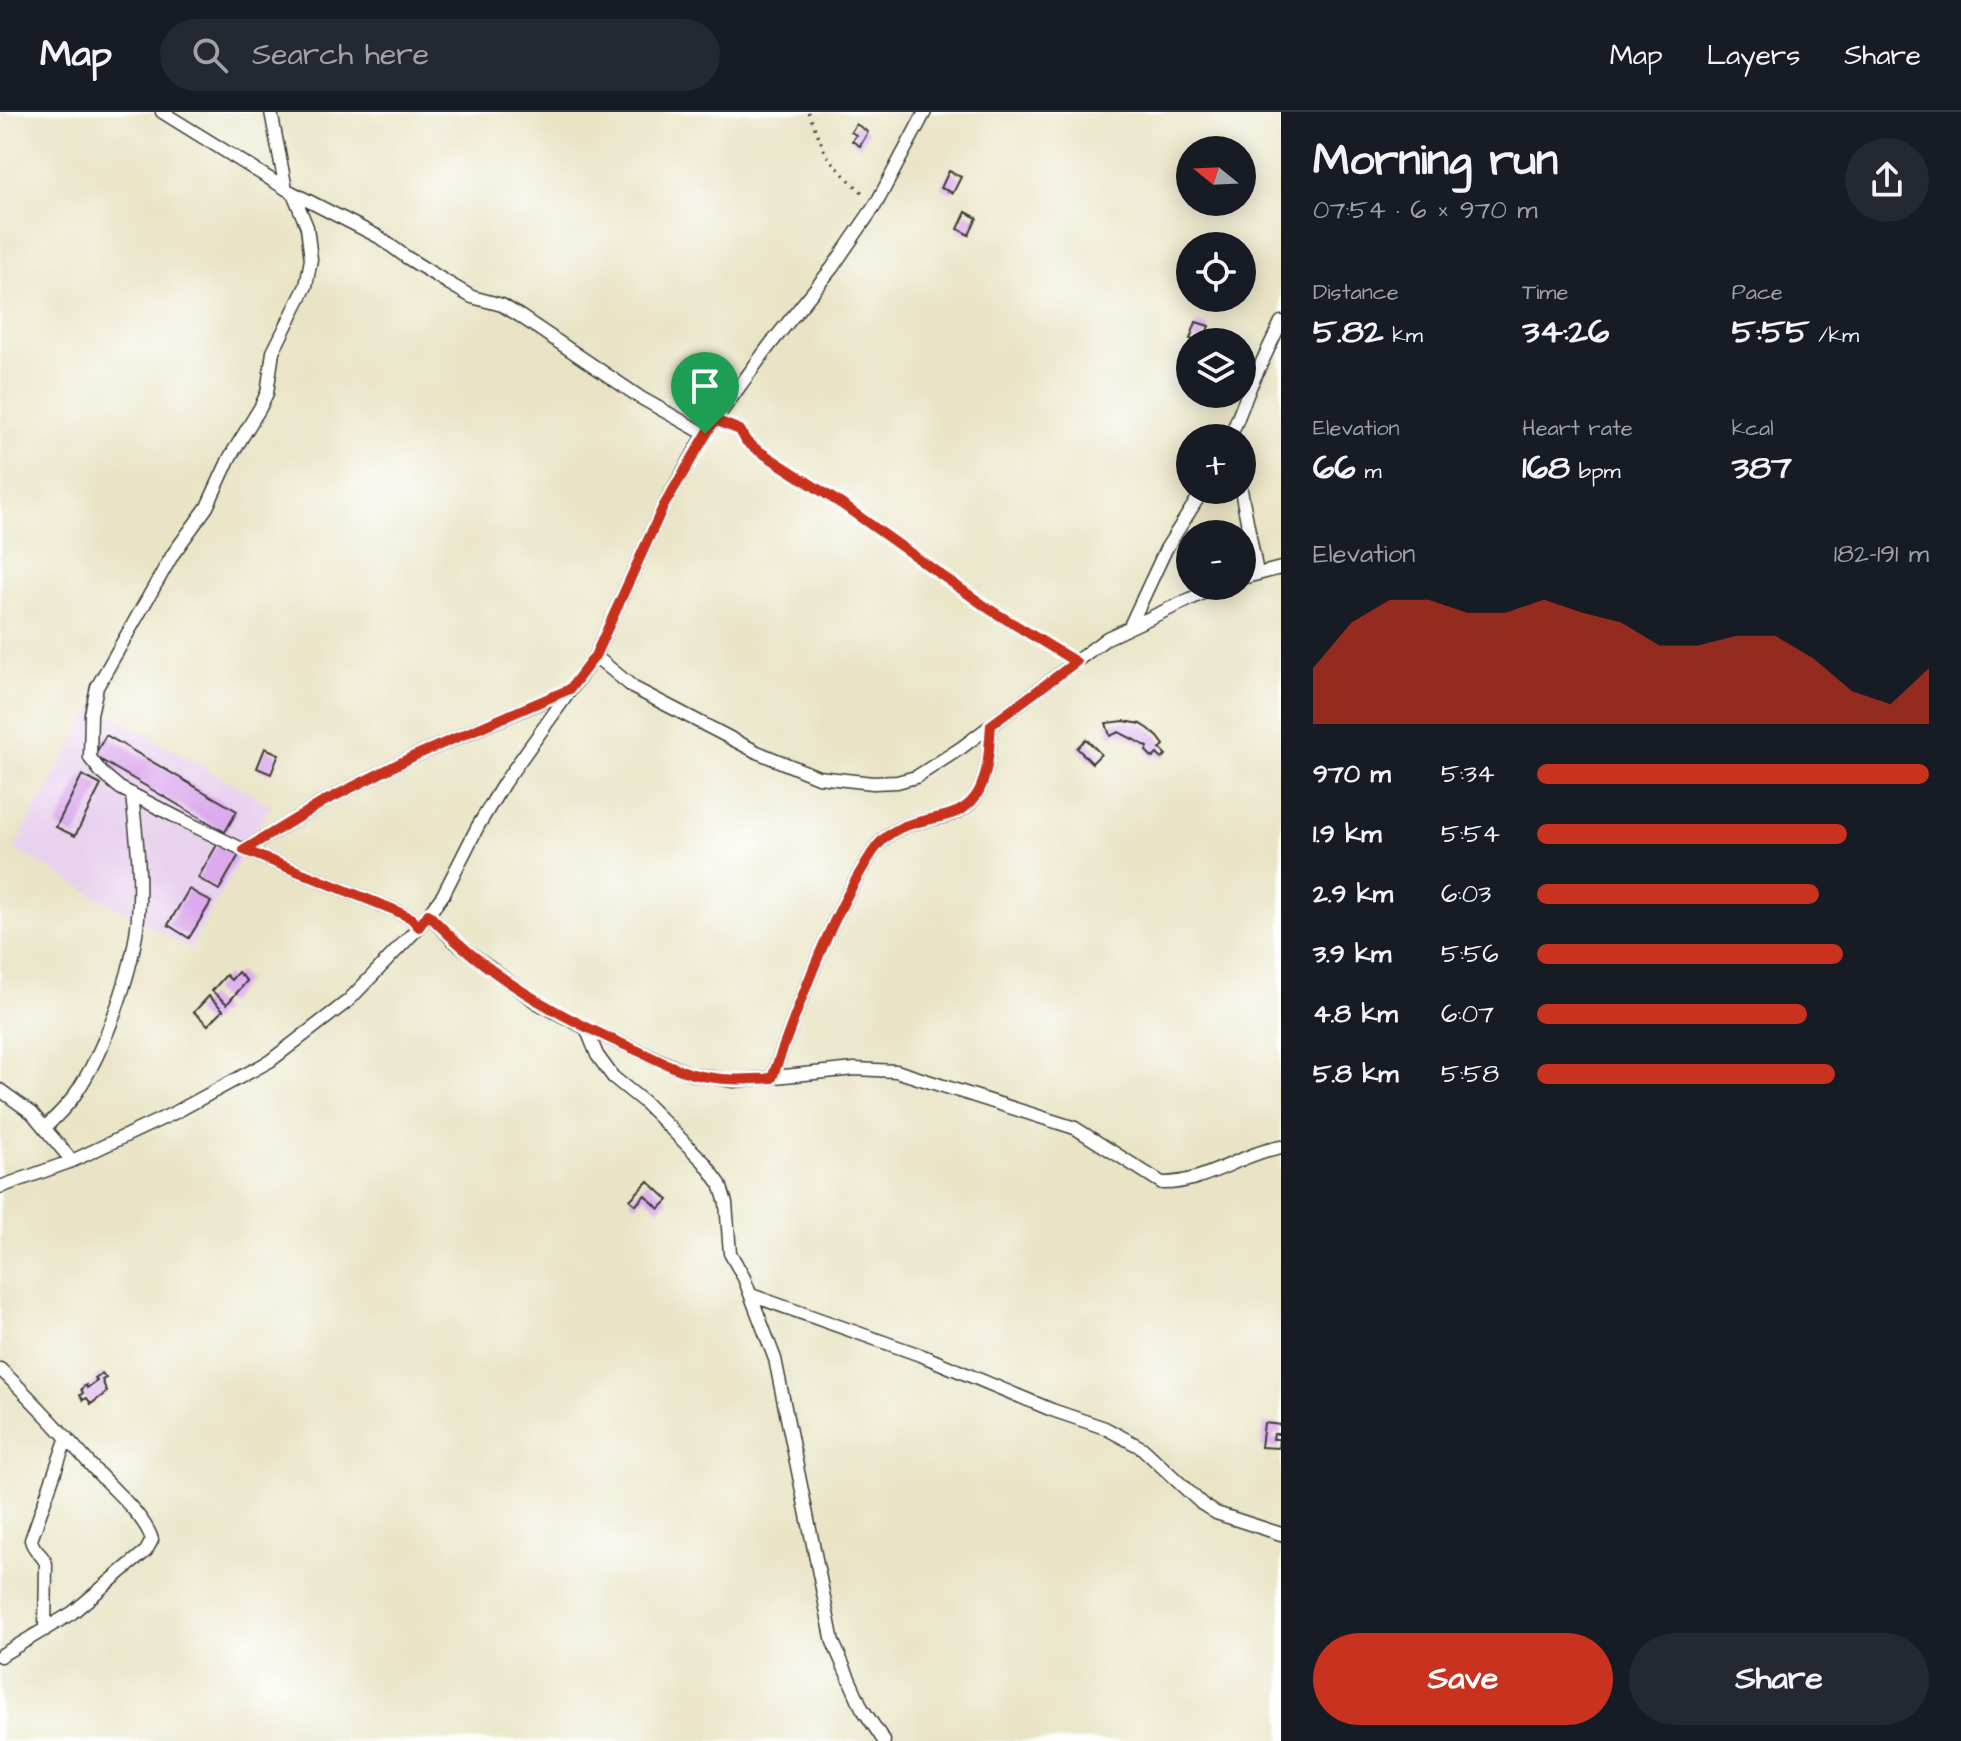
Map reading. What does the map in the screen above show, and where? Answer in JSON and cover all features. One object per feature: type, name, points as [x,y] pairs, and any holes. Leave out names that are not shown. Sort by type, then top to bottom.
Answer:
[{"type":"street","points":[[162,112],[290,191],[379,237],[472,297],[502,305],[641,398],[705,434]]},
{"type":"street","points":[[271,112],[290,191],[307,227],[311,259],[306,286],[273,352],[267,393],[230,457],[207,507],[173,554],[97,687],[91,714],[90,758],[101,772],[132,794],[244,850],[392,909],[411,918],[419,927]]},
{"type":"street","points":[[0,1187],[72,1161],[176,1112],[270,1061],[348,1001],[419,927],[443,895],[504,783],[595,656],[663,507],[705,434],[788,321],[832,268],[876,204],[925,112]]},
{"type":"street","points":[[1237,424],[1251,385],[1281,322]]},
{"type":"street","points":[[1130,626],[1166,549],[1194,504]]},
{"type":"street","points":[[1244,504],[1257,573],[1281,568]]},
{"type":"street","points":[[595,656],[634,688],[723,736],[818,777],[873,783],[897,782],[916,777],[1107,638],[1187,600]]},
{"type":"street","points":[[244,850],[325,801],[414,756],[570,689]]},
{"type":"street","points":[[772,1078],[829,936],[873,853],[884,837],[907,823],[950,816],[973,801],[987,767],[991,725]]},
{"type":"street","points":[[45,1128],[73,1098],[84,1079],[113,1017],[128,967],[138,919],[138,857],[132,794]]},
{"type":"street","points":[[428,914],[454,941],[536,1002],[586,1028],[691,1074],[734,1081],[855,1069],[896,1071],[1075,1128],[1162,1183],[1189,1179],[1267,1149],[1281,1147]]},
{"type":"street","points":[[586,1028],[597,1055],[613,1077],[644,1102],[704,1162],[720,1184],[726,1203],[730,1253],[751,1295],[775,1359],[833,1642],[856,1696],[884,1741]]},
{"type":"street","points":[[0,1090],[32,1113],[72,1161]]},
{"type":"street","points":[[751,1295],[923,1356],[1052,1410],[1105,1428],[1142,1448],[1202,1504],[1216,1513],[1281,1534]]},
{"type":"street","points":[[0,1369],[67,1437],[142,1522],[152,1540],[146,1551],[72,1613],[0,1656]]},
{"type":"street","points":[[45,1630],[46,1564],[31,1540],[67,1437]]},
{"type":"path","points":[[808,112],[826,154],[876,204]]},
{"type":"path","points":[[715,420],[740,430],[746,441],[756,449],[843,505],[989,609],[1076,662]]},
{"type":"shaded area","points":[[94,705],[271,805],[190,949],[14,849]]},
{"type":"building","points":[[856,124],[868,132],[860,146],[852,141],[856,135],[851,132]]},
{"type":"building","points":[[949,171],[961,177],[953,193],[941,188]]},
{"type":"building","points":[[966,212],[977,218],[969,235],[958,229]]},
{"type":"building","points":[[1196,322],[1209,326],[1208,328],[1194,328]]},
{"type":"building","points":[[1124,721],[1149,729],[1164,745],[1160,749],[1166,755],[1162,759],[1157,754],[1153,758],[1146,751],[1148,747],[1119,732],[1110,736],[1106,723]]},
{"type":"building","points":[[106,735],[237,811],[225,832],[94,756]]},
{"type":"building","points":[[1086,739],[1101,754],[1092,763],[1077,748]]},
{"type":"building","points":[[265,748],[279,754],[271,774],[257,768]]},
{"type":"building","points":[[82,775],[101,785],[75,836],[56,827]]},
{"type":"building","points":[[219,841],[240,853],[219,890],[198,878]]},
{"type":"building","points":[[189,889],[211,902],[189,938],[168,925]]},
{"type":"building","points":[[238,972],[247,981],[227,1004],[212,991],[226,975],[231,980]]},
{"type":"building","points":[[209,996],[223,1010],[208,1025],[194,1012]]},
{"type":"building","points":[[648,1181],[668,1200],[659,1209],[645,1195],[636,1205],[630,1200]]},
{"type":"building","points":[[102,1373],[106,1378],[102,1380],[107,1392],[91,1404],[87,1398],[83,1400],[81,1389],[97,1381],[95,1378]]},
{"type":"building","points":[[1264,1423],[1281,1425],[1281,1434],[1274,1434],[1273,1439],[1279,1439],[1278,1448],[1261,1447]]},
{"type":"route","points":[[715,420],[734,427],[744,434],[746,441],[785,470],[843,505],[989,609],[1076,662],[991,725],[987,767],[973,801],[950,816],[907,823],[884,837],[850,892],[829,936],[772,1078],[734,1081],[691,1074],[536,1002],[454,941],[428,914],[419,927],[411,918],[392,909],[244,850],[325,801],[414,756],[570,689],[595,656],[663,507],[705,434],[715,420]]}]
